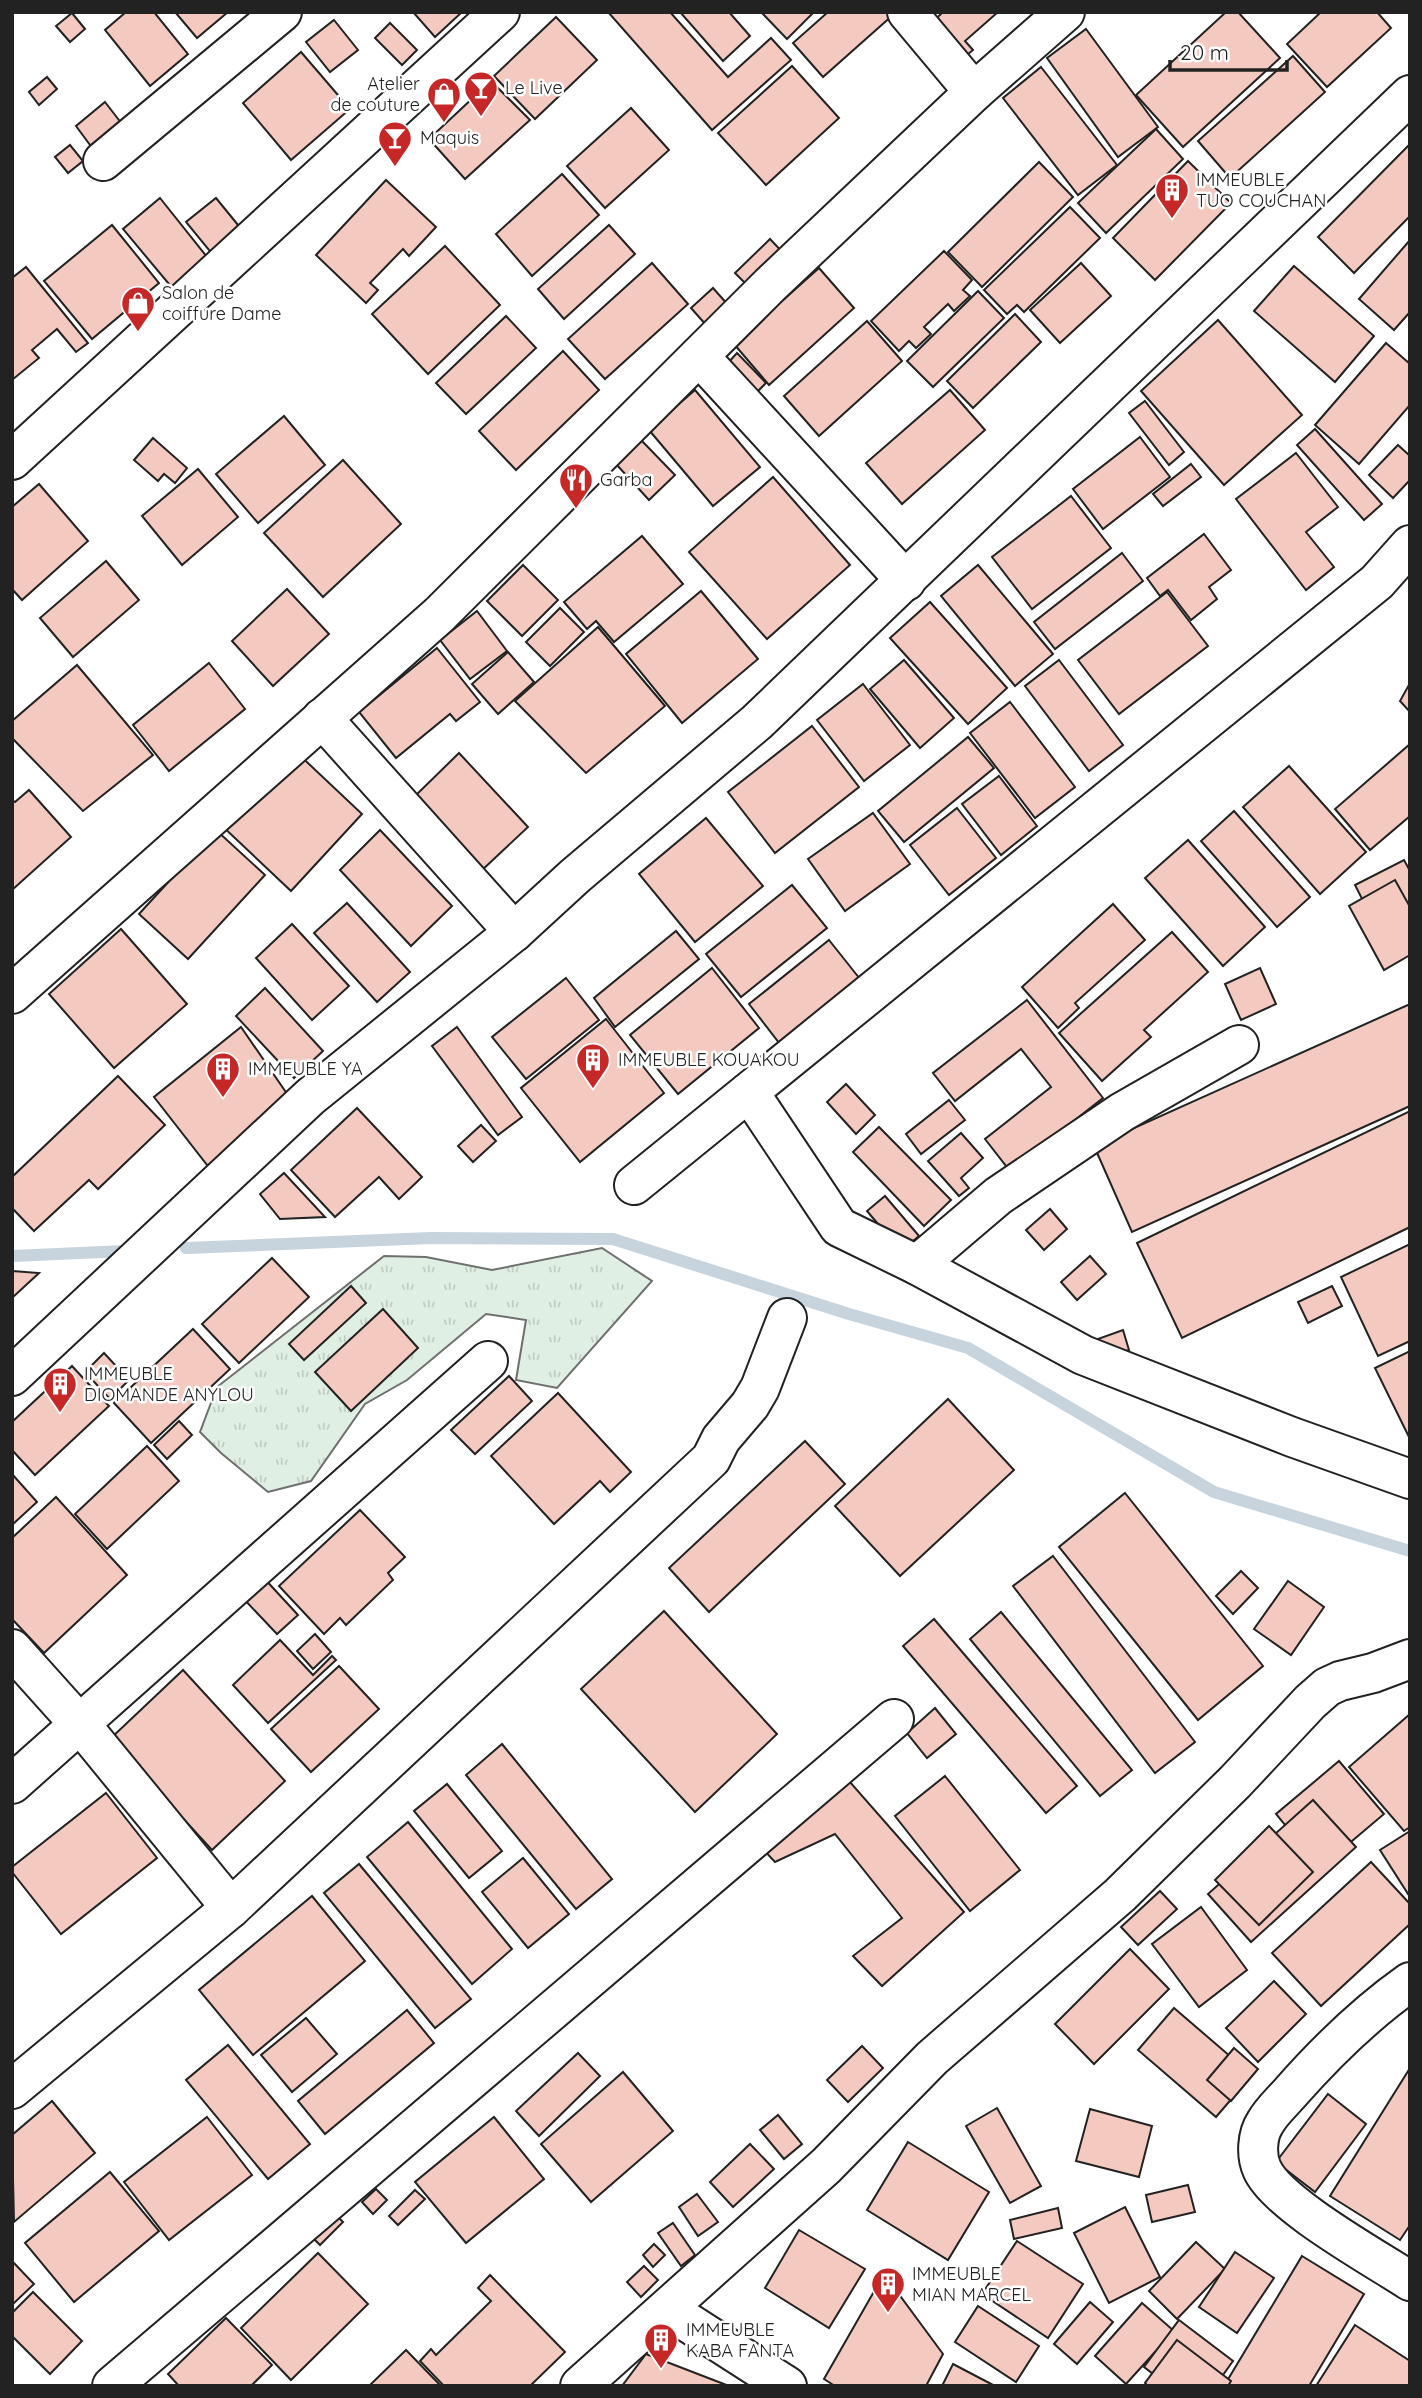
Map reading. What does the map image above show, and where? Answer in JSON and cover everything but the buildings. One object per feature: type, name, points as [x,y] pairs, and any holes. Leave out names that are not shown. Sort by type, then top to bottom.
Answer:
[{"type":"street","points":[[103,161],[282,12]]},
{"type":"street","points":[[12,460],[500,12]]},
{"type":"street","points":[[907,12],[974,92]]},
{"type":"street","points":[[12,994],[439,615],[770,285],[974,92],[1065,12]]},
{"type":"street","points":[[12,1376],[310,1097],[514,932],[575,876],[757,722],[1410,95]]},
{"type":"street","points":[[699,356],[906,581]]},
{"type":"street","points":[[634,1185],[1377,582],[1410,545]]},
{"type":"street","points":[[323,718],[514,932]]},
{"type":"street","points":[[917,1265],[1009,1188],[1122,1112],[1239,1045]]},
{"type":"street","points":[[749,1092],[839,1227],[917,1265],[1083,1355],[1292,1437],[1410,1479]]},
{"type":"street","points":[[12,2089],[231,1908],[711,1459],[721,1438],[750,1405],[760,1388],[786,1318]]},
{"type":"street","points":[[12,1784],[488,1361]]},
{"type":"street","points":[[12,1649],[79,1724],[231,1908]]},
{"type":"street","points":[[580,2386],[826,2166],[932,2058],[1120,1895],[1236,1782],[1327,1687],[1410,1659]]},
{"type":"street","points":[[112,2386],[894,1719]]},
{"type":"street","points":[[1410,1982],[1383,2001],[1305,2076],[1264,2124],[1258,2147],[1262,2169],[1279,2192],[1298,2208],[1410,2281]]},
{"type":"street","points":[[667,2309],[787,2386]]},
{"type":"green space","points":[[602,1248],[652,1281],[557,1388],[516,1380],[526,1320],[486,1314],[407,1380],[365,1404],[311,1481],[268,1492],[200,1432],[217,1387],[384,1256],[426,1257],[492,1270]]},
{"type":"waterway","points":[[186,1248],[431,1238],[613,1239],[849,1314],[968,1348],[1214,1492],[1410,1551]]},
{"type":"waterway","points":[[12,1256],[125,1251]]},
{"type":"place","name":"Le Live","points":[[481,118]]},
{"type":"place","name":"Atelier de couture","points":[[444,124]]},
{"type":"place","name":"Maquis","points":[[395,168]]},
{"type":"place","name":"IMMEUBLE TUO COUCHAN","points":[[1172,220]]},
{"type":"place","name":"Salon de coiffure Dame","points":[[138,333]]},
{"type":"place","name":"Garba","points":[[576,510]]},
{"type":"place","name":"IMMEUBLE KOUAKOU","points":[[593,1090]]},
{"type":"place","name":"IMMEUBLE YA","points":[[223,1099]]},
{"type":"place","name":"IMMEUBLE DIOMANDE ANYLOU","points":[[60,1414]]},
{"type":"place","name":"IMMEUBLE MIAN MARCEL","points":[[888,2314]]},
{"type":"place","name":"IMMEUBLE KABA FANTA","points":[[661,2370]]}]
